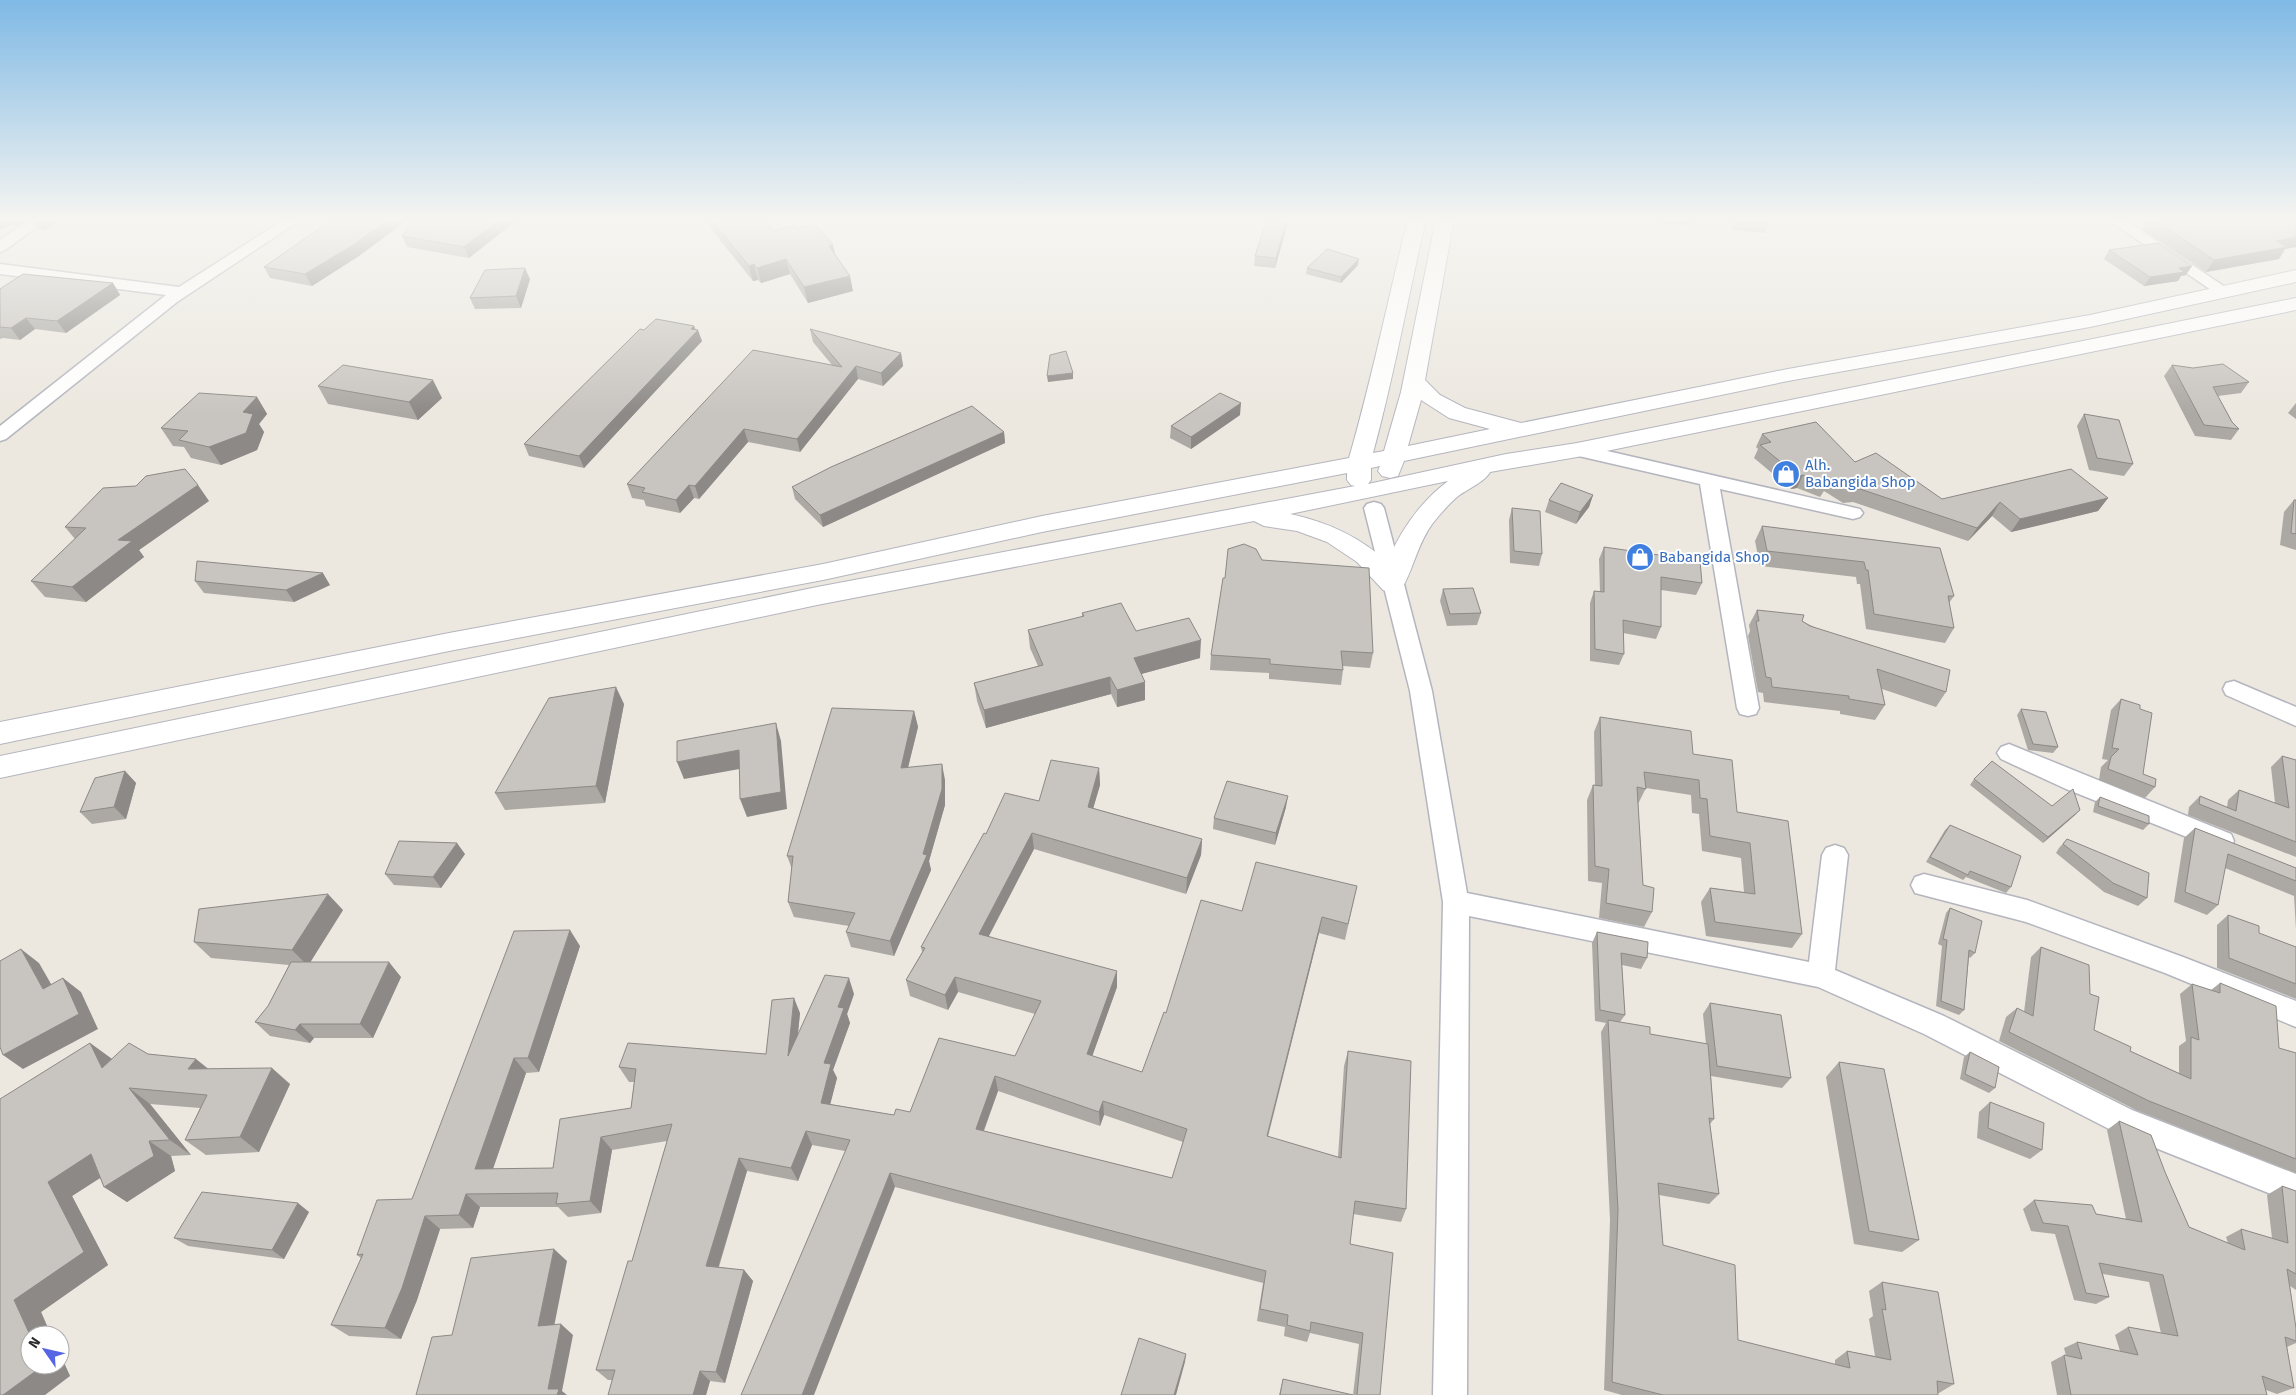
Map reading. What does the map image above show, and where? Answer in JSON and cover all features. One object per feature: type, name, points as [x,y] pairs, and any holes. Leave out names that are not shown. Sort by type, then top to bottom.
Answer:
[{"type":"main road","points":[[1366,500],[1359,464],[1381,384],[1387,346],[1402,284]]},
{"type":"main road","points":[[1386,486],[1412,392],[1432,284]]},
{"type":"main road","points":[[0,733],[161,699],[823,572],[1042,524],[1359,464],[1919,350],[2090,321],[2257,284]]},
{"type":"main road","points":[[0,767],[817,596],[1224,519],[1366,500],[1386,486],[1506,461],[1576,450],[2296,304]]},
{"type":"main road","points":[[1413,379],[1428,396],[1465,417],[1500,425],[1535,427]]},
{"type":"main road","points":[[1392,584],[1407,543],[1430,510],[1472,475],[1506,461]]},
{"type":"main road","points":[[1224,519],[1266,518],[1287,520],[1325,532],[1358,548],[1382,571],[1392,584]]},
{"type":"street","points":[[118,284],[180,292]]},
{"type":"street","points":[[0,434],[192,284]]},
{"type":"street","points":[[2213,284],[2223,291]]},
{"type":"street","points":[[1576,450],[1854,513]]},
{"type":"street","points":[[1708,480],[1748,708]]},
{"type":"street","points":[[1366,500],[1392,584],[1421,691],[1456,902],[1450,1395]]},
{"type":"street","points":[[2234,689],[2296,717]]},
{"type":"street","points":[[2008,752],[2074,782],[2240,848]]},
{"type":"street","points":[[1821,976],[1835,855]]},
{"type":"street","points":[[1924,885],[2027,911],[2174,965],[2296,1014]]},
{"type":"street","points":[[1456,902],[1821,976],[1934,1025],[2123,1121],[2296,1190]]},
{"type":"building","points":[[8,284],[111,284],[57,321],[26,318],[11,328],[0,327],[0,289]]},
{"type":"building","points":[[477,284],[520,284],[516,296],[470,298]]},
{"type":"building","points":[[802,284],[816,284],[804,287]]},
{"type":"building","points":[[656,319],[694,326],[691,329],[698,330],[579,456],[524,444],[640,329],[644,330]]},
{"type":"building","points":[[810,329],[901,353],[881,373],[856,366],[797,439],[744,429],[695,486],[689,485],[676,500],[642,492],[645,488],[627,484],[753,350],[842,367]]},
{"type":"building","points":[[1066,351],[1073,373],[1047,376],[1050,355]]},
{"type":"building","points":[[2223,364],[2249,382],[2213,387],[2232,422],[2239,429],[2204,425],[2172,365],[2193,368]]},
{"type":"building","points":[[343,365],[433,380],[409,402],[318,386]]},
{"type":"building","points":[[199,393],[257,397],[243,412],[253,414],[246,433],[209,447],[179,440],[188,431],[161,428]]},
{"type":"building","points":[[1220,393],[1241,403],[1191,437],[1171,426]]},
{"type":"building","points":[[972,406],[1004,432],[820,515],[792,487],[831,467]]},
{"type":"building","points":[[2084,414],[2119,420],[2133,464],[2097,458]]},
{"type":"building","points":[[1816,422],[1855,462],[1876,453],[1942,499],[2071,469],[2108,498],[2020,519],[2000,502],[1977,528],[1860,489],[1850,490],[1830,478],[1826,484],[1803,475],[1798,476],[1760,445],[1771,442],[1762,434]]},
{"type":"building","points":[[185,469],[198,485],[118,540],[132,541],[72,587],[31,581],[86,528],[65,527],[103,488],[136,486],[146,476]]},
{"type":"building","points":[[1561,483],[1593,495],[1580,512],[1549,500]]},
{"type":"building","points":[[2294,500],[2296,500],[2296,534],[2291,533]]},
{"type":"building","points":[[1512,508],[1540,511],[1542,554],[1514,551]]},
{"type":"building","points":[[1762,526],[1940,548],[1954,596],[1948,596],[1954,628],[1874,614],[1868,570],[1866,570],[1864,562],[1767,551]]},
{"type":"building","points":[[1244,544],[1256,549],[1262,560],[1369,568],[1373,653],[1341,651],[1343,670],[1270,664],[1270,659],[1211,655],[1223,578],[1225,578],[1228,549]]},
{"type":"building","points":[[1604,547],[1700,561],[1702,583],[1661,577],[1661,627],[1623,620],[1624,654],[1595,649],[1594,591],[1604,592]]},
{"type":"building","points":[[197,561],[323,573],[286,590],[195,581]]},
{"type":"building","points":[[1473,588],[1481,613],[1450,614],[1443,589]]},
{"type":"building","points":[[1121,603],[1136,631],[1189,618],[1201,640],[1134,658],[1145,682],[1117,690],[1110,677],[984,710],[974,683],[1043,665],[1028,630],[1084,616],[1082,613]]},
{"type":"building","points":[[1757,610],[1804,615],[1802,621],[1810,626],[1950,670],[1946,692],[1877,669],[1885,705],[1849,699],[1849,696],[1772,687],[1771,678],[1766,677],[1756,621],[1759,621]]},
{"type":"building","points":[[616,687],[596,786],[495,793],[549,698]]},
{"type":"building","points":[[2121,699],[2140,705],[2140,709],[2152,713],[2143,774],[2156,779],[2155,787],[2108,769],[2111,757],[2119,749],[2112,748]]},
{"type":"building","points":[[832,708],[914,711],[901,768],[942,764],[942,789],[923,854],[927,855],[890,941],[846,932],[855,913],[788,902],[793,856],[787,856]]},
{"type":"building","points":[[2021,709],[2046,712],[2058,747],[2033,744]]},
{"type":"building","points":[[1600,717],[1691,731],[1693,754],[1732,760],[1737,812],[1788,821],[1802,934],[1715,922],[1710,888],[1755,894],[1750,843],[1710,836],[1707,799],[1700,798],[1699,780],[1644,772],[1646,789],[1637,787],[1643,885],[1654,888],[1652,912],[1606,903],[1609,869],[1595,866],[1593,785],[1602,786]]},
{"type":"building","points":[[776,723],[781,792],[740,799],[739,750],[677,762],[677,741]]},
{"type":"building","points":[[2282,756],[2296,760],[2296,842],[2199,804],[2200,796],[2236,811],[2239,790],[2289,808]]},
{"type":"building","points":[[1051,760],[1099,768],[1088,807],[1202,839],[1187,878],[1032,833],[979,934],[1117,971],[1087,1054],[1142,1072],[1164,1012],[1166,1013],[1201,900],[1242,911],[1256,862],[1357,886],[1348,924],[1322,917],[1267,1136],[1341,1158],[1348,1051],[1411,1061],[1406,1209],[1355,1201],[1350,1244],[1393,1253],[1380,1395],[1357,1395],[1363,1333],[1311,1322],[1310,1331],[1287,1325],[1288,1315],[1260,1309],[1266,1271],[890,1173],[802,1395],[741,1395],[850,1140],[806,1131],[791,1168],[739,1158],[706,1266],[744,1270],[716,1372],[700,1371],[693,1395],[608,1395],[615,1370],[596,1370],[628,1261],[632,1261],[672,1124],[601,1137],[590,1201],[556,1204],[558,1193],[466,1194],[459,1215],[425,1216],[402,1288],[385,1328],[331,1325],[363,1254],[357,1255],[377,1200],[412,1199],[514,931],[570,930],[528,1058],[514,1058],[475,1169],[553,1168],[560,1119],[631,1108],[636,1069],[619,1067],[628,1043],[766,1054],[772,1000],[794,998],[788,1056],[825,975],[849,978],[838,1007],[844,1008],[824,1063],[831,1064],[821,1103],[894,1115],[896,1109],[910,1112],[939,1038],[1015,1056],[1041,1001],[955,977],[945,995],[906,980],[925,948],[921,947],[984,833],[986,834],[1005,793],[1039,801]],"holes":[[[995,1076],[1099,1112],[1103,1101],[1187,1129],[1172,1178],[976,1129]]]},
{"type":"building","points":[[1992,761],[2052,806],[2073,789],[2080,810],[2048,837],[1974,779]]},
{"type":"building","points":[[125,771],[114,807],[80,812],[95,778]]},
{"type":"building","points":[[1227,781],[1288,796],[1276,833],[1214,818]]},
{"type":"building","points":[[2100,797],[2149,816],[2149,824],[2098,806]]},
{"type":"building","points":[[1950,825],[2021,856],[2011,887],[1970,871],[1968,875],[1930,857]]},
{"type":"building","points":[[2195,828],[2296,868],[2296,881],[2228,854],[2218,905],[2185,892]]},
{"type":"building","points":[[2067,839],[2149,873],[2147,898],[2113,883],[2063,844]]},
{"type":"building","points":[[399,841],[457,843],[433,877],[385,874]]},
{"type":"building","points":[[328,894],[292,950],[194,942],[199,909]]},
{"type":"building","points":[[1950,908],[1982,921],[1975,953],[1969,950],[1964,1010],[1941,1001],[1947,940],[1943,939]]},
{"type":"building","points":[[2228,915],[2259,926],[2259,933],[2296,947],[2296,984],[2229,958]]},
{"type":"building","points":[[1597,932],[1648,942],[1647,958],[1621,953],[1625,1015],[1600,1010]]},
{"type":"building","points":[[2041,947],[2089,965],[2090,994],[2099,997],[2094,1030],[2131,1047],[2130,1051],[2191,1079],[2191,1037],[2199,1040],[2192,984],[2220,993],[2220,983],[2276,1006],[2279,1048],[2296,1053],[2296,1159],[2149,1101],[2009,1032],[2017,1008],[2033,1016]]},
{"type":"building","points":[[21,949],[43,989],[63,978],[79,1014],[3,1055],[0,1047],[0,961]]},
{"type":"building","points":[[291,962],[389,962],[360,1024],[300,1024],[295,1030],[255,1022],[268,1006]]},
{"type":"building","points":[[1710,1003],[1781,1015],[1791,1078],[1717,1066]]},
{"type":"building","points":[[1608,1020],[1650,1027],[1650,1034],[1708,1044],[1714,1119],[1709,1118],[1719,1194],[1658,1183],[1663,1245],[1735,1265],[1738,1340],[1850,1368],[1847,1351],[1891,1360],[1882,1309],[1886,1310],[1882,1282],[1938,1292],[1954,1384],[1937,1381],[1938,1395],[1663,1395],[1612,1382],[1618,1210]]},
{"type":"building","points":[[90,1043],[102,1068],[129,1043],[148,1054],[196,1059],[188,1069],[272,1068],[240,1137],[185,1140],[207,1095],[129,1088],[170,1140],[149,1141],[154,1156],[104,1187],[91,1154],[48,1182],[84,1252],[14,1300],[25,1325],[20,1325],[20,1375],[30,1375],[3,1395],[0,1395],[0,1099]]},
{"type":"building","points":[[1970,1052],[1999,1067],[1995,1088],[1965,1074]]},
{"type":"building","points":[[1839,1062],[1884,1069],[1919,1240],[1869,1231]]},
{"type":"building","points":[[1990,1102],[2044,1123],[2042,1150],[1988,1128]]},
{"type":"building","points":[[2119,1121],[2151,1135],[2189,1227],[2245,1250],[2241,1229],[2288,1243],[2282,1186],[2296,1191],[2296,1274],[2287,1269],[2296,1328],[2296,1341],[2285,1337],[2294,1388],[2262,1376],[2267,1395],[2071,1395],[2064,1355],[2082,1359],[2077,1342],[2138,1355],[2128,1327],[2178,1336],[2163,1275],[2099,1263],[2109,1297],[2086,1293],[2068,1226],[2043,1223],[2034,1200],[2092,1205],[2096,1214],[2142,1222]]},
{"type":"building","points":[[202,1192],[298,1203],[272,1250],[174,1238]]},
{"type":"building","points":[[554,1249],[538,1326],[561,1324],[548,1389],[559,1389],[557,1395],[416,1395],[432,1337],[452,1335],[471,1258]]},
{"type":"building","points":[[1139,1338],[1186,1354],[1174,1395],[1121,1395]]},
{"type":"building","points":[[1283,1379],[1353,1395],[1280,1395]]},
{"type":"place","name":"Alh. Babangida Shop","points":[[1786,474]]},
{"type":"place","name":"Babangida Shop","points":[[1640,557]]}]
